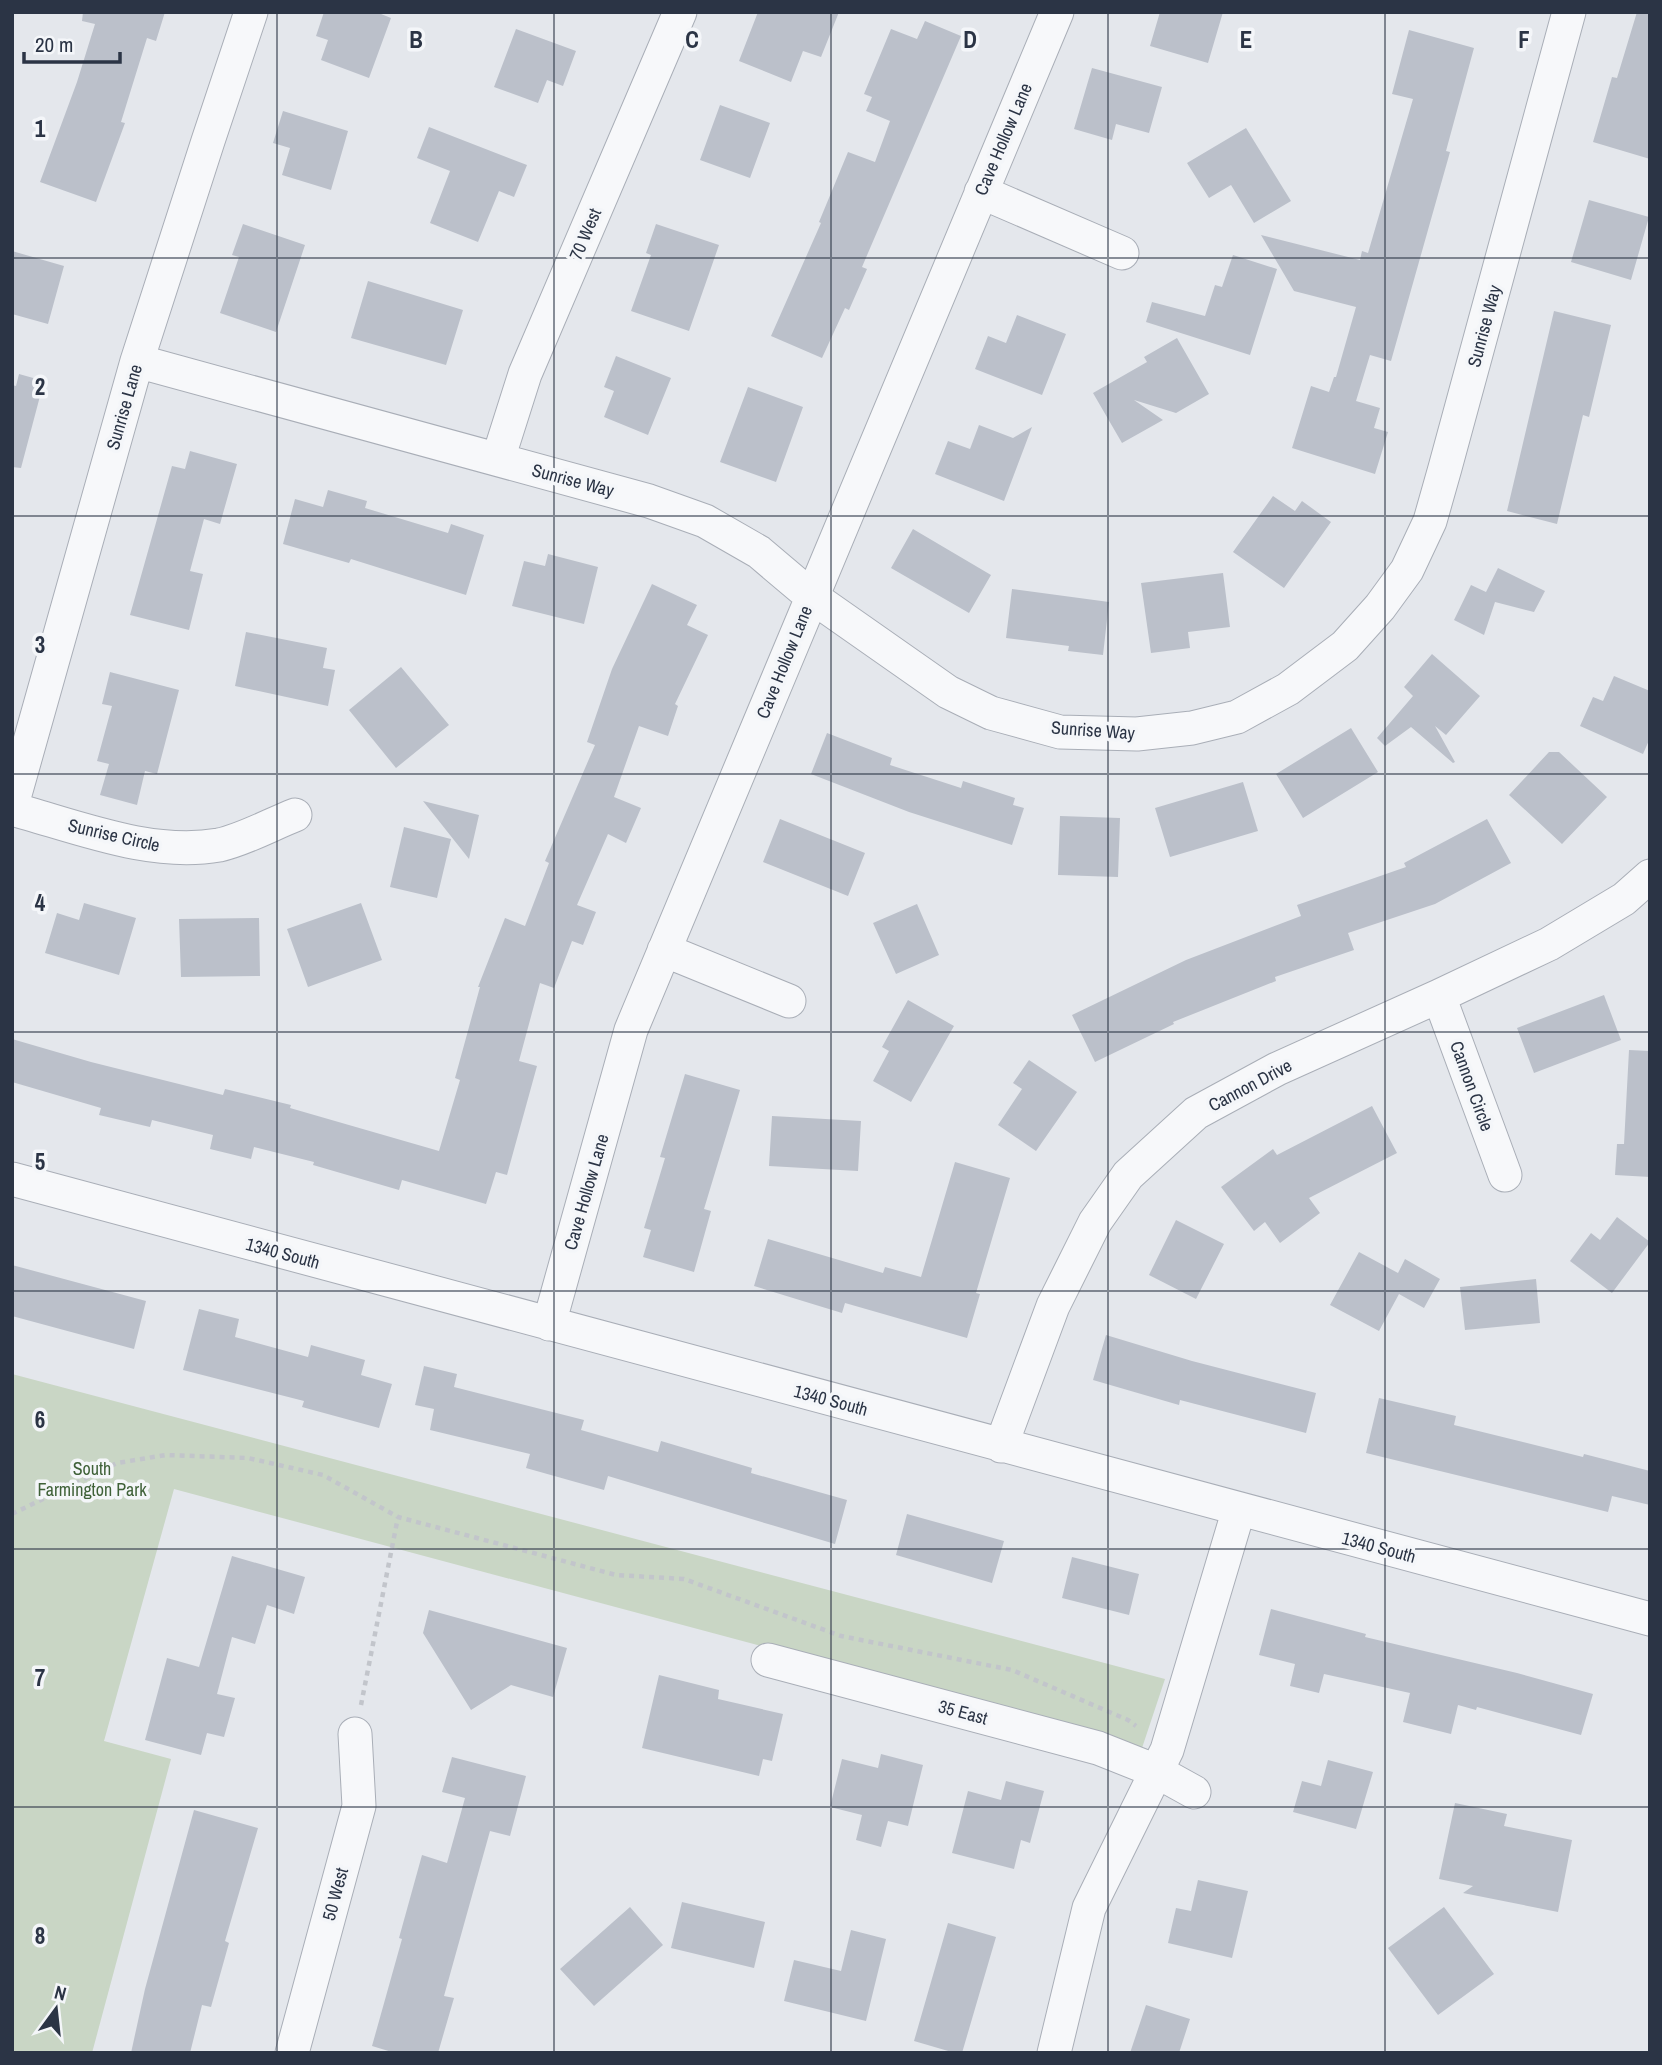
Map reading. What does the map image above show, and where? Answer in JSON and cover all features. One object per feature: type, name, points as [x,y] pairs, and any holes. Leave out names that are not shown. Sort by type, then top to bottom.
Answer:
[{"type":"street","name":"Sunrise Lane","points":[[12,807],[137,361],[251,12]]},
{"type":"street","name":"70 West","points":[[498,459],[526,374],[680,12]]},
{"type":"street","name":"Cave Hollow Lane","points":[[549,1324],[631,1030],[1057,12]]},
{"type":"street","name":"Sunrise Way","points":[[137,361],[649,501],[705,521],[759,552],[811,596],[948,692],[991,713],[1060,732],[1137,734],[1192,728],[1237,717],[1288,689],[1345,646],[1380,607],[1407,570],[1430,521],[1569,12]]},
{"type":"street","points":[[981,192],[1122,253]]},
{"type":"street","name":"Sunrise Circle","points":[[12,807],[141,844],[179,849],[222,844],[295,815]]},
{"type":"street","name":"Cannon Drive","points":[[1001,1446],[1053,1306],[1095,1222],[1128,1175],[1196,1113],[1277,1069],[1549,944],[1624,899],[1650,876]]},
{"type":"street","points":[[664,950],[789,1001]]},
{"type":"street","name":"Cannon Circle","points":[[1439,996],[1505,1175]]},
{"type":"street","name":"1340 South","points":[[12,1179],[1650,1619]]},
{"type":"street","points":[[1054,2053],[1089,1908],[1162,1760],[1239,1509]]},
{"type":"street","name":"35 East","points":[[768,1660],[1098,1748],[1162,1760],[1194,1792]]},
{"type":"street","name":"50 West","points":[[292,2053],[359,1806],[355,1734]]},
{"type":"path","points":[[12,1514],[117,1463],[166,1455],[248,1458],[323,1475],[398,1517],[616,1575],[684,1579],[841,1636],[1012,1670],[1128,1720],[1162,1760]]},
{"type":"path","points":[[355,1734],[398,1517]]},
{"type":"green space","name":"South Farmington Park","points":[[12,1374],[1165,1679],[1142,1748],[174,1489],[104,1741],[171,1759],[92,2053],[12,2053]]},
{"type":"building","points":[[83,12],[165,12],[156,41],[147,38],[121,122],[125,123],[96,202],[40,182],[95,24],[82,21]]},
{"type":"building","points":[[324,12],[376,12],[391,18],[369,78],[321,60],[328,40],[316,36]]},
{"type":"building","points":[[758,12],[839,12],[821,57],[803,51],[791,82],[739,61]]},
{"type":"building","points":[[1160,12],[1223,12],[1208,63],[1150,46]]},
{"type":"building","points":[[1637,12],[1650,12],[1650,159],[1593,142],[1612,77],[1617,78]]},
{"type":"building","points":[[925,21],[961,36],[862,267],[867,269],[849,310],[845,308],[822,358],[771,336],[821,223],[819,222],[848,152],[875,162],[890,121],[866,111],[872,97],[864,94],[891,29],[917,39]]},
{"type":"building","points":[[516,29],[576,51],[563,86],[547,80],[538,103],[494,87]]},
{"type":"building","points":[[1409,30],[1474,48],[1446,151],[1450,152],[1391,361],[1370,355],[1356,401],[1380,408],[1374,428],[1388,432],[1375,474],[1292,448],[1311,386],[1329,392],[1336,377],[1356,307],[1294,291],[1261,235],[1360,260],[1362,251],[1368,253],[1413,99],[1392,94]]},
{"type":"building","points":[[1092,68],[1162,87],[1149,133],[1116,124],[1112,140],[1074,129]]},
{"type":"building","points":[[720,105],[770,123],[750,178],[700,160]]},
{"type":"building","points":[[283,111],[348,131],[331,190],[282,175],[290,148],[273,143]]},
{"type":"building","points":[[429,127],[527,165],[514,197],[499,191],[478,242],[430,223],[450,171],[417,158]]},
{"type":"building","points":[[1246,128],[1291,201],[1254,223],[1231,185],[1209,198],[1187,163]]},
{"type":"building","points":[[1589,200],[1649,217],[1631,280],[1571,262]]},
{"type":"building","points":[[243,224],[305,245],[276,332],[220,313],[239,257],[232,255]]},
{"type":"building","points":[[656,224],[719,245],[689,331],[631,311],[651,255],[646,253]]},
{"type":"building","points":[[12,251],[64,266],[48,324],[12,314]]},
{"type":"building","points":[[1233,255],[1277,269],[1250,355],[1146,322],[1152,302],[1205,316],[1215,285],[1222,287]]},
{"type":"building","points":[[368,281],[463,310],[446,365],[351,338]]},
{"type":"building","points":[[1554,311],[1611,325],[1589,417],[1583,415],[1557,524],[1507,511]]},
{"type":"building","points":[[1017,315],[1066,334],[1042,395],[975,369],[988,336],[1006,343]]},
{"type":"building","points":[[1177,338],[1209,394],[1176,413],[1134,400],[1163,420],[1122,443],[1093,393],[1147,362],[1144,357]]},
{"type":"building","points":[[616,356],[671,378],[648,435],[604,417],[614,391],[604,387]]},
{"type":"building","points":[[19,374],[44,381],[21,468],[12,467],[12,385],[16,386]]},
{"type":"building","points":[[748,387],[803,407],[776,482],[720,462]]},
{"type":"building","points":[[979,425],[1013,438],[1032,427],[1004,501],[935,474],[948,441],[970,449]]},
{"type":"building","points":[[190,451],[237,464],[220,524],[204,519],[190,571],[203,574],[189,630],[130,615],[172,466],[185,469]]},
{"type":"building","points":[[328,490],[367,501],[365,508],[448,533],[451,524],[484,535],[466,595],[351,559],[349,563],[283,544],[295,499],[323,507]]},
{"type":"building","points":[[1273,496],[1295,511],[1302,501],[1331,522],[1284,588],[1233,552]]},
{"type":"building","points":[[913,529],[991,575],[969,613],[891,568]]},
{"type":"building","points":[[548,554],[598,567],[584,624],[512,606],[524,561],[545,566]]},
{"type":"building","points":[[1498,568],[1545,591],[1534,612],[1495,602],[1484,635],[1454,620],[1471,585],[1486,592]]},
{"type":"building","points":[[1223,573],[1230,627],[1188,632],[1190,648],[1151,653],[1141,583]]},
{"type":"building","points":[[652,584],[697,605],[687,625],[708,635],[675,704],[678,706],[668,736],[639,726],[614,797],[641,808],[626,843],[608,834],[577,905],[596,912],[583,945],[572,941],[554,988],[540,983],[519,1061],[537,1066],[507,1175],[496,1172],[486,1204],[402,1180],[399,1190],[313,1165],[314,1162],[254,1147],[251,1159],[210,1149],[213,1135],[152,1120],[150,1127],[99,1115],[101,1108],[12,1082],[12,1039],[223,1095],[225,1089],[291,1105],[290,1108],[439,1151],[460,1080],[455,1078],[478,987],[505,918],[525,926],[549,863],[545,861],[595,745],[587,742],[612,669]]},
{"type":"building","points":[[1012,589],[1109,602],[1103,655],[1068,651],[1069,646],[1006,638]]},
{"type":"building","points":[[246,632],[327,648],[323,668],[335,670],[328,706],[235,686]]},
{"type":"building","points":[[1432,654],[1480,696],[1446,735],[1435,726],[1455,762],[1453,763],[1411,727],[1385,746],[1377,738],[1413,696],[1404,687]]},
{"type":"building","points":[[401,667],[449,725],[396,768],[349,710]]},
{"type":"building","points":[[110,672],[179,690],[157,774],[145,771],[137,805],[100,795],[109,764],[97,761],[112,706],[102,704]]},
{"type":"building","points":[[1614,676],[1650,691],[1650,738],[1643,754],[1580,726],[1593,697],[1603,701]]},
{"type":"building","points":[[1351,728],[1378,772],[1303,818],[1276,774]]},
{"type":"building","points":[[827,733],[892,758],[890,765],[961,788],[963,781],[1015,798],[1013,805],[1024,808],[1012,845],[909,812],[811,774]]},
{"type":"building","points":[[1549,752],[1559,752],[1607,797],[1562,844],[1509,795]]},
{"type":"building","points":[[1243,782],[1258,831],[1170,857],[1155,808]]},
{"type":"building","points":[[423,801],[479,815],[469,859]]},
{"type":"building","points":[[1060,816],[1120,818],[1118,877],[1058,875]]},
{"type":"building","points":[[780,819],[865,853],[848,896],[763,862]]},
{"type":"building","points":[[1487,819],[1511,863],[1435,904],[1348,933],[1354,950],[1275,977],[1276,981],[1173,1022],[1174,1024],[1095,1062],[1072,1015],[1186,960],[1301,916],[1297,905],[1406,867],[1404,863]]},
{"type":"building","points":[[404,827],[451,839],[437,898],[390,887]]},
{"type":"building","points":[[84,903],[136,918],[119,975],[45,953],[57,913],[79,920]]},
{"type":"building","points":[[361,903],[382,960],[308,987],[287,929]]},
{"type":"building","points":[[917,904],[939,955],[896,974],[873,923]]},
{"type":"building","points":[[259,918],[260,976],[181,977],[179,919]]},
{"type":"building","points":[[1604,995],[1621,1040],[1534,1073],[1517,1028]]},
{"type":"building","points":[[908,1000],[954,1026],[911,1102],[873,1081],[889,1051],[882,1047]]},
{"type":"building","points":[[1629,1050],[1650,1051],[1650,1177],[1615,1175],[1617,1144],[1624,1144]]},
{"type":"building","points":[[1029,1060],[1077,1092],[1036,1151],[998,1125],[1022,1089],[1013,1083]]},
{"type":"building","points":[[685,1074],[740,1090],[704,1209],[711,1211],[694,1272],[643,1257],[651,1230],[644,1228],[665,1158],[660,1157]]},
{"type":"building","points":[[1372,1106],[1397,1153],[1309,1198],[1320,1213],[1280,1243],[1265,1222],[1254,1231],[1221,1187],[1273,1149],[1277,1155]]},
{"type":"building","points":[[772,1116],[861,1121],[858,1171],[769,1166]]},
{"type":"building","points":[[955,1162],[1010,1178],[976,1293],[980,1294],[967,1338],[845,1303],[842,1313],[754,1286],[768,1239],[883,1273],[885,1267],[921,1277]]},
{"type":"building","points":[[1617,1217],[1650,1242],[1612,1293],[1570,1261],[1591,1233],[1600,1240]]},
{"type":"building","points":[[1176,1220],[1224,1244],[1196,1299],[1149,1275]]},
{"type":"building","points":[[1359,1252],[1398,1273],[1405,1259],[1440,1279],[1424,1308],[1399,1294],[1379,1331],[1330,1305]]},
{"type":"building","points":[[12,1265],[146,1301],[134,1349],[12,1316]]},
{"type":"building","points":[[1536,1279],[1540,1323],[1465,1330],[1460,1287]]},
{"type":"building","points":[[199,1309],[239,1319],[235,1337],[308,1357],[311,1345],[365,1360],[361,1375],[392,1384],[379,1428],[302,1407],[304,1401],[183,1370]]},
{"type":"building","points":[[1106,1335],[1192,1361],[1316,1393],[1306,1433],[1180,1400],[1179,1405],[1093,1380]]},
{"type":"building","points":[[424,1366],[457,1374],[454,1387],[584,1420],[581,1430],[658,1452],[661,1441],[752,1468],[751,1473],[847,1500],[835,1544],[608,1476],[604,1490],[526,1468],[530,1454],[430,1430],[434,1409],[415,1405]]},
{"type":"building","points":[[1379,1398],[1456,1416],[1454,1425],[1650,1471],[1650,1505],[1612,1496],[1608,1512],[1366,1453]]},
{"type":"building","points":[[907,1514],[1004,1541],[992,1583],[896,1555]]},
{"type":"building","points":[[232,1556],[305,1577],[294,1614],[267,1605],[255,1644],[232,1637],[217,1694],[235,1698],[224,1737],[207,1733],[201,1755],[145,1740],[167,1658],[199,1667]]},
{"type":"building","points":[[1072,1557],[1139,1574],[1129,1615],[1062,1598]]},
{"type":"building","points":[[1271,1609],[1366,1634],[1365,1637],[1593,1694],[1581,1735],[1477,1707],[1476,1710],[1458,1705],[1451,1734],[1403,1722],[1410,1693],[1324,1674],[1319,1693],[1290,1686],[1295,1664],[1259,1655]]},
{"type":"building","points":[[429,1610],[567,1648],[553,1697],[511,1685],[471,1710],[423,1633]]},
{"type":"building","points":[[659,1675],[719,1690],[718,1699],[783,1714],[772,1761],[763,1759],[759,1776],[642,1748]]},
{"type":"building","points":[[881,1754],[923,1765],[908,1826],[888,1821],[881,1847],[856,1840],[862,1815],[830,1807],[842,1759],[878,1768]]},
{"type":"building","points":[[452,1757],[526,1776],[510,1836],[490,1831],[444,1996],[454,1998],[438,2053],[395,2053],[372,2046],[422,1855],[447,1863],[465,1798],[442,1792]]},
{"type":"building","points":[[1328,1760],[1373,1772],[1356,1829],[1293,1812],[1302,1781],[1321,1786]]},
{"type":"building","points":[[1006,1781],[1044,1791],[1030,1843],[1021,1840],[1014,1869],[952,1853],[968,1791],[1001,1800]]},
{"type":"building","points":[[1455,1803],[1507,1814],[1504,1826],[1572,1840],[1558,1912],[1463,1893],[1473,1886],[1439,1879]]},
{"type":"building","points":[[194,1810],[258,1828],[225,1941],[229,1943],[211,2007],[202,2005],[190,2053],[131,2053],[145,1989]]},
{"type":"building","points":[[1198,1880],[1248,1891],[1232,1958],[1168,1943],[1176,1908],[1191,1911]]},
{"type":"building","points":[[682,1902],[765,1922],[754,1968],[671,1948]]},
{"type":"building","points":[[630,1907],[663,1945],[594,2006],[560,1969]]},
{"type":"building","points":[[1444,1907],[1494,1974],[1438,2015],[1388,1948]]},
{"type":"building","points":[[948,1923],[996,1937],[962,2053],[914,2041]]},
{"type":"building","points":[[851,1930],[886,1939],[866,2021],[784,2001],[794,1960],[841,1971]]},
{"type":"building","points":[[1146,2005],[1190,2019],[1179,2053],[1130,2053]]}]
